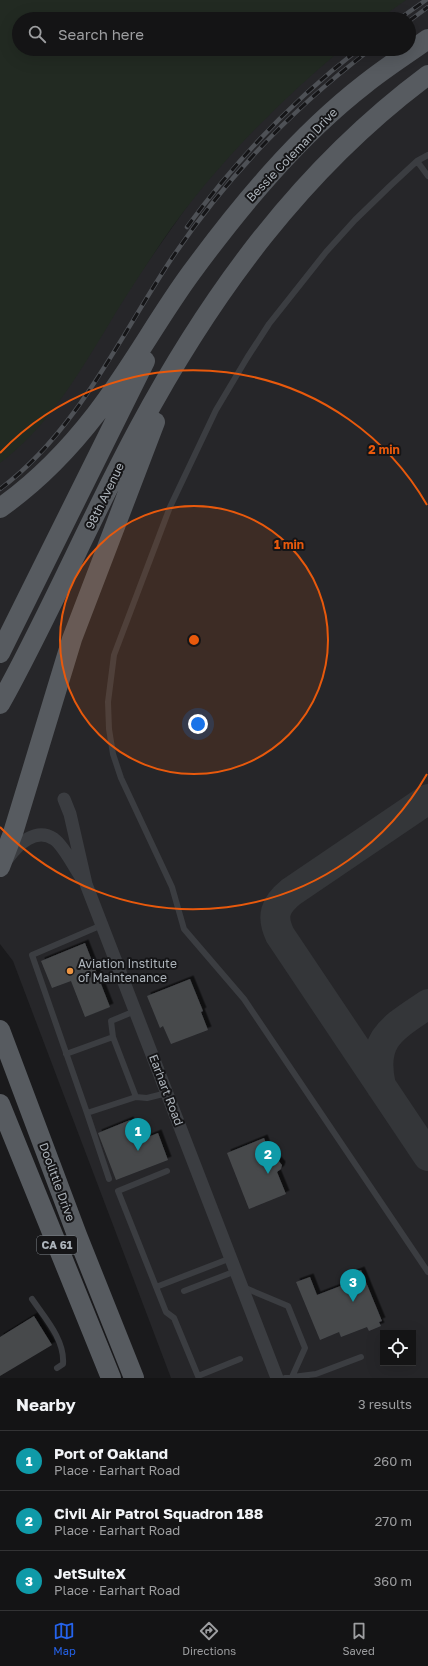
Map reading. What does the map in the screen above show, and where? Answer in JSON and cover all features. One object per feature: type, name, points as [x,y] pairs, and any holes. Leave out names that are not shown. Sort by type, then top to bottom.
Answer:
[{"type":"main road","name":"Bessie Coleman Drive","points":[[416,48],[428,39]]},
{"type":"main road","name":"Bessie Coleman Drive","points":[[191,273],[260,186],[328,116],[365,84],[404,56]]},
{"type":"main road","points":[[0,868],[13,833],[72,639],[152,429],[173,380],[220,294],[263,235],[291,201],[330,160],[374,120],[428,75]]},
{"type":"main road","points":[[330,160],[428,90]]},
{"type":"main road","points":[[0,508],[43,473],[71,445],[97,413],[191,273]]},
{"type":"main road","name":"98th Avenue","points":[[0,654],[116,417],[191,273]]},
{"type":"main road","name":"98th Avenue","points":[[0,704],[21,666],[138,429],[166,378],[220,294]]},
{"type":"main road","name":"Doolittle Drive","points":[[0,1030],[77,1235],[134,1378]]},
{"type":"main road","name":"Doolittle Drive","points":[[0,1104],[111,1378]]},
{"type":"street","name":"Earhart Road","points":[[64,799],[70,814],[86,884],[277,1378]]},
{"type":"street","points":[[0,868],[19,845],[30,837],[44,835],[54,839],[61,847],[86,884]]},
{"type":"lane","points":[[428,154],[417,161],[354,220],[326,252],[269,324],[216,410],[170,506],[114,655],[108,702],[109,729],[113,754],[121,778],[172,887],[184,929],[244,999],[428,1272]]},
{"type":"lane","points":[[417,161],[428,176]]},
{"type":"lane","points":[[102,925],[32,955],[109,1179]]},
{"type":"lane","points":[[135,1011],[111,1021],[113,1037],[136,1097]]},
{"type":"lane","points":[[66,1054],[113,1037]]},
{"type":"lane","points":[[87,1113],[136,1097],[147,1098],[167,1093]]},
{"type":"lane","points":[[167,1171],[118,1191],[166,1312],[174,1318],[198,1376],[240,1359]]},
{"type":"lane","points":[[156,1287],[231,1258]]},
{"type":"lane","points":[[184,1291],[236,1271]]},
{"type":"lane","points":[[242,1286],[288,1306],[305,1348],[288,1378]]},
{"type":"lane","points":[[32,1299],[53,1329],[64,1354],[63,1364],[57,1368]]},
{"type":"lane","points":[[288,1378],[316,1374],[361,1357]]},
{"type":"shaded area","points":[[0,0],[406,0],[389,12],[12,12],[12,56],[334,56],[268,116],[222,165],[201,190],[161,243],[58,404],[32,435],[0,463]]},
{"type":"shaded area","points":[[400,0],[428,0],[428,1378],[171,1378],[13,961],[0,944],[0,459],[117,306],[202,185],[251,129],[330,56],[416,56],[416,12],[384,12]]},
{"type":"building","name":"Aviation Institute of Maintenance","points":[[85,943],[110,1007],[85,1017],[71,981],[52,988],[41,961]]},
{"type":"building","points":[[190,979],[203,1011],[201,1012],[208,1030],[171,1044],[163,1026],[160,1028],[147,996]]},
{"type":"building","points":[[130,1120],[138,1141],[158,1133],[168,1160],[116,1180],[98,1133]]},
{"type":"building","points":[[264,1138],[273,1161],[278,1160],[282,1165],[281,1169],[277,1172],[286,1194],[249,1209],[227,1153]]},
{"type":"building","points":[[361,1270],[382,1321],[379,1322],[381,1326],[369,1331],[367,1327],[341,1337],[339,1332],[320,1340],[296,1282],[310,1277],[317,1295],[343,1285],[342,1282],[349,1279],[348,1275]]},
{"type":"building","points":[[34,1316],[52,1345],[0,1376],[0,1337]]},
{"type":"taxiway","points":[[428,799],[291,892],[278,906],[275,916],[280,935],[428,1156]]},
{"type":"taxiway","points":[[381,1086],[378,1070],[379,1056],[382,1045],[387,1036],[404,1020],[428,1004]]},
{"type":"railway","points":[[409,12],[426,0]]},
{"type":"railway","points":[[416,16],[428,7]]},
{"type":"railway","points":[[187,227],[225,178],[288,110],[351,56]]},
{"type":"railway","points":[[0,489],[27,466],[52,440],[75,411],[172,258],[193,228],[238,172],[288,120],[315,95],[362,56]]},
{"type":"place","name":"Aviation Institute of Maintenance","points":[[70,971]]},
{"type":"place","name":"Port of Oakland","points":[[138,1151]]},
{"type":"place","name":"Civil Air Patrol Squadron 188","points":[[268,1174]]},
{"type":"place","name":"JetSuiteX","points":[[353,1302]]}]
